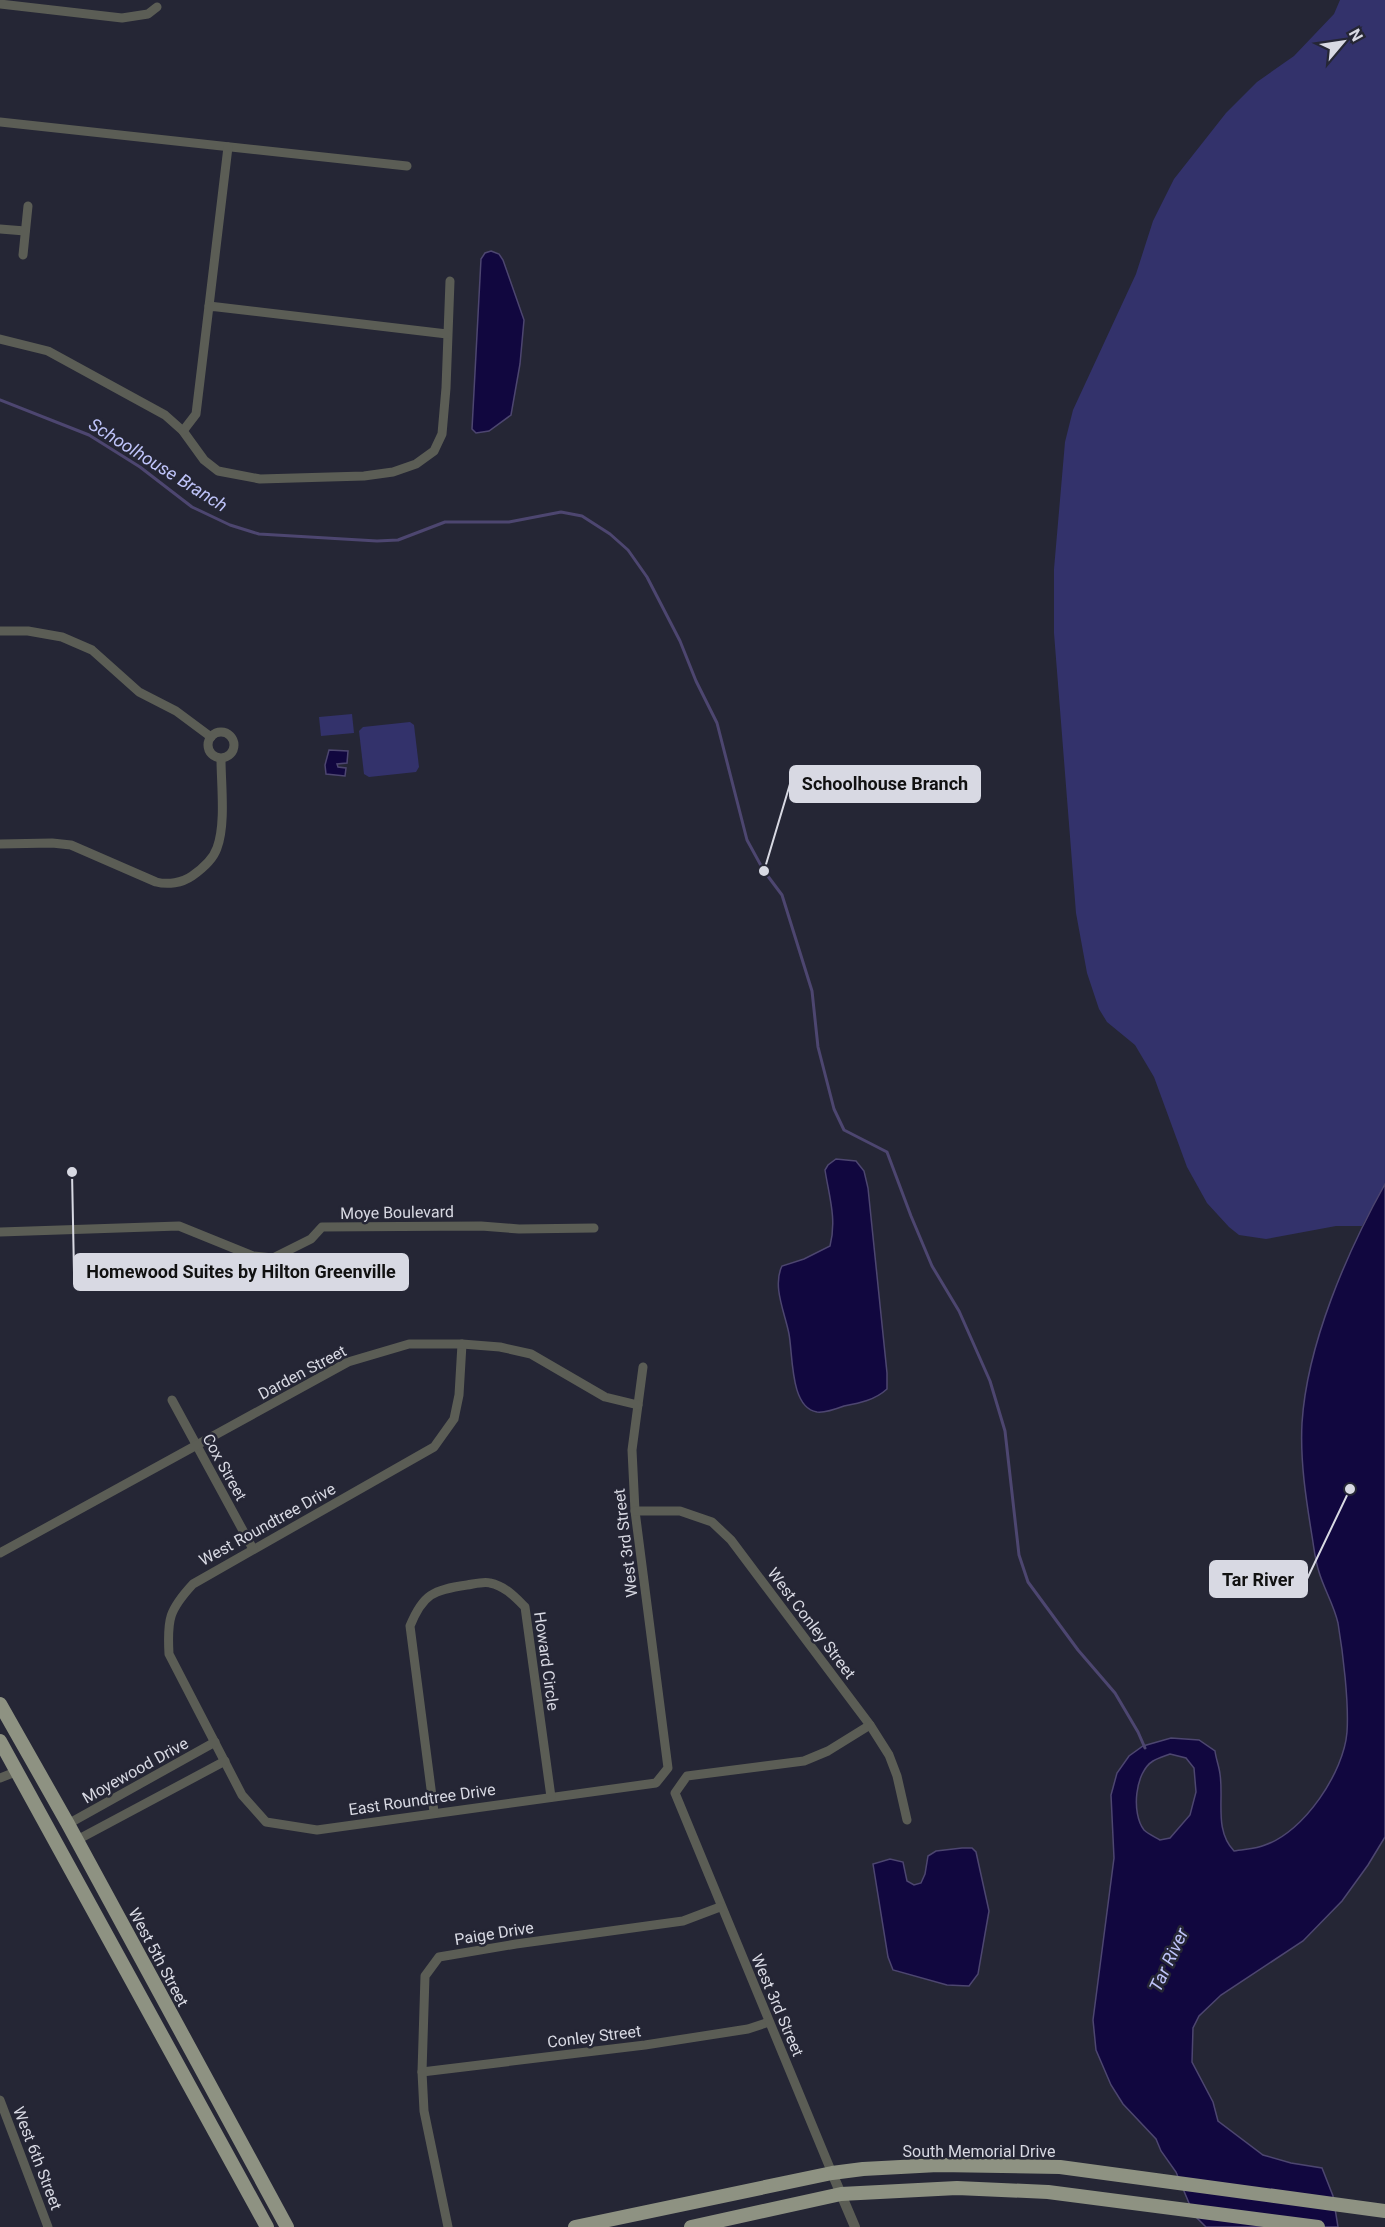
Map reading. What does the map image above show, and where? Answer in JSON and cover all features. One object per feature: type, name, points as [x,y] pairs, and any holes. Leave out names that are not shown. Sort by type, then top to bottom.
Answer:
[{"type":"main road","name":"West 5th Street","points":[[0,1704],[7,1730],[77,1840],[286,2227]]},
{"type":"main road","points":[[0,1712],[11,1745],[64,1839],[70,1843],[77,1840]]},
{"type":"main road","name":"West 5th Street","points":[[0,1741],[267,2227]]},
{"type":"main road","name":"South Memorial Drive","points":[[575,2227],[832,2173],[863,2169],[985,2164],[1060,2167],[1385,2211]]},
{"type":"main road","points":[[691,2227],[841,2194],[957,2188],[1048,2192],[1318,2227]]},
{"type":"street","points":[[0,4],[123,18],[148,14],[157,7]]},
{"type":"street","points":[[0,123],[407,166]]},
{"type":"street","points":[[183,431],[196,414],[228,147]]},
{"type":"street","points":[[23,255],[27,206]]},
{"type":"street","points":[[0,229],[25,231]]},
{"type":"street","points":[[0,339],[48,351],[165,415],[183,431],[204,460],[218,471],[260,479],[364,476],[401,470],[416,464],[434,451],[442,434],[450,280]]},
{"type":"street","points":[[208,306],[447,334]]},
{"type":"street","points":[[0,631],[28,631],[62,637],[92,650],[139,692],[176,711],[211,737]]},
{"type":"street","points":[[222,732],[232,738],[234,750],[221,759],[213,756],[208,749],[211,737],[222,732]]},
{"type":"street","points":[[0,844],[71,845],[156,882],[166,884],[184,880],[206,865],[214,855],[218,844],[221,825],[221,759]]},
{"type":"street","name":"Moye Boulevard","points":[[0,1232],[179,1226],[253,1256],[273,1258],[311,1239],[322,1227],[594,1228]]},
{"type":"street","name":"Darden Street","points":[[0,1553],[348,1362],[409,1344],[500,1347],[531,1354],[605,1397],[638,1405]]},
{"type":"street","name":"West Roundtree Drive","points":[[225,1761],[169,1654],[168,1629],[175,1603],[193,1584],[434,1447],[454,1419],[459,1395],[462,1344]]},
{"type":"street","name":"West 3rd Street","points":[[643,1367],[632,1450],[634,1511],[670,1767],[656,1783]]},
{"type":"street","name":"Cox Street","points":[[172,1400],[253,1549]]},
{"type":"street","name":"West Conley Street","points":[[634,1511],[680,1511],[712,1522],[731,1540],[870,1725],[889,1755],[897,1776],[907,1820]]},
{"type":"street","name":"Howard Circle","points":[[434,1812],[410,1626],[418,1606],[431,1595],[447,1588],[489,1582],[510,1592],[525,1607],[551,1797]]},
{"type":"street","name":"West 3rd Street","points":[[855,2227],[720,1907],[675,1793],[687,1776],[804,1761],[828,1751],[870,1725]]},
{"type":"street","name":"Moyewood Drive","points":[[68,1824],[215,1742]]},
{"type":"street","name":"East Roundtree Drive","points":[[225,1761],[242,1795],[266,1822],[317,1830],[656,1783]]},
{"type":"street","name":"Moyewood Drive","points":[[77,1840],[225,1761]]},
{"type":"street","points":[[0,1778],[18,1772]]},
{"type":"street","name":"Paige Drive","points":[[448,2227],[424,2112],[424,1976],[439,1957],[683,1921],[720,1907]]},
{"type":"street","name":"Conley Street","points":[[423,2072],[645,2045],[748,2029],[769,2022]]},
{"type":"street","name":"West 6th Street","points":[[0,2100],[48,2227]]},
{"type":"shaded area","points":[[1340,0],[1385,0],[1385,1184],[1362,1226],[1336,1226],[1266,1239],[1239,1235],[1207,1203],[1187,1167],[1154,1077],[1135,1045],[1107,1022],[1099,1009],[1087,973],[1076,913],[1054,633],[1054,569],[1065,442],[1073,410],[1136,274],[1153,221],[1174,179],[1226,113],[1257,82],[1294,56],[1334,14]]},
{"type":"shaded area","points":[[352,714],[354,733],[321,736],[319,717]]},
{"type":"shaded area","points":[[410,722],[414,725],[419,767],[416,772],[369,777],[364,774],[359,731],[363,727]]},
{"type":"water","points":[[491,251],[499,254],[503,260],[524,320],[520,364],[511,415],[489,431],[476,433],[472,429],[481,259],[485,253]]},
{"type":"water","points":[[329,750],[348,751],[347,763],[337,764],[338,767],[346,768],[345,776],[326,774],[325,765]]},
{"type":"water","points":[[836,1159],[856,1161],[864,1171],[868,1188],[887,1389],[867,1400],[817,1412],[808,1408],[797,1391],[789,1334],[778,1282],[782,1266],[804,1259],[830,1246],[833,1217],[825,1170]]},
{"type":"water","points":[[1385,1184],[1385,1837],[1342,1901],[1303,1941],[1221,1995],[1199,2016],[1193,2028],[1192,2062],[1213,2102],[1218,2121],[1263,2155],[1322,2168],[1333,2196],[1338,2227],[1206,2227],[1194,2215],[1176,2172],[1161,2151],[1156,2139],[1123,2104],[1111,2085],[1096,2050],[1093,2020],[1114,1858],[1111,1795],[1117,1773],[1129,1756],[1143,1746],[1171,1738],[1199,1740],[1215,1751],[1220,1771],[1222,1824],[1228,1843],[1234,1851],[1265,1845],[1280,1838],[1294,1827],[1320,1799],[1338,1765],[1347,1732],[1344,1663],[1338,1623],[1321,1578],[1315,1554],[1304,1480],[1302,1423],[1305,1393],[1320,1331],[1343,1269]],"holes":[[[1170,1754],[1186,1758],[1194,1768],[1196,1792],[1190,1815],[1170,1838],[1160,1840],[1144,1830],[1140,1823],[1136,1804],[1139,1783],[1147,1766],[1155,1760]]]},
{"type":"water","points":[[972,1848],[976,1852],[989,1911],[978,1974],[969,1986],[947,1985],[893,1970],[888,1957],[873,1864],[890,1859],[903,1862],[907,1881],[914,1885],[921,1883],[928,1856],[936,1851]]},
{"type":"waterway","name":"Schoolhouse Branch","points":[[0,400],[89,435],[140,467],[192,507],[230,525],[259,534],[377,541],[398,540],[445,522],[509,522],[561,512],[582,516],[610,534],[628,550],[647,577],[680,641],[696,681],[717,723],[747,840],[764,871],[782,895],[812,991],[818,1047],[834,1109],[844,1130],[887,1152],[932,1266],[959,1311],[990,1381],[1005,1431],[1019,1555],[1028,1582],[1078,1650],[1115,1693],[1145,1748]]},
{"type":"place","name":"Schoolhouse Branch","points":[[764,871]]},
{"type":"place","name":"Homewood Suites by Hilton Greenville","points":[[72,1172]]},
{"type":"place","name":"Tar River","points":[[1350,1489]]}]
